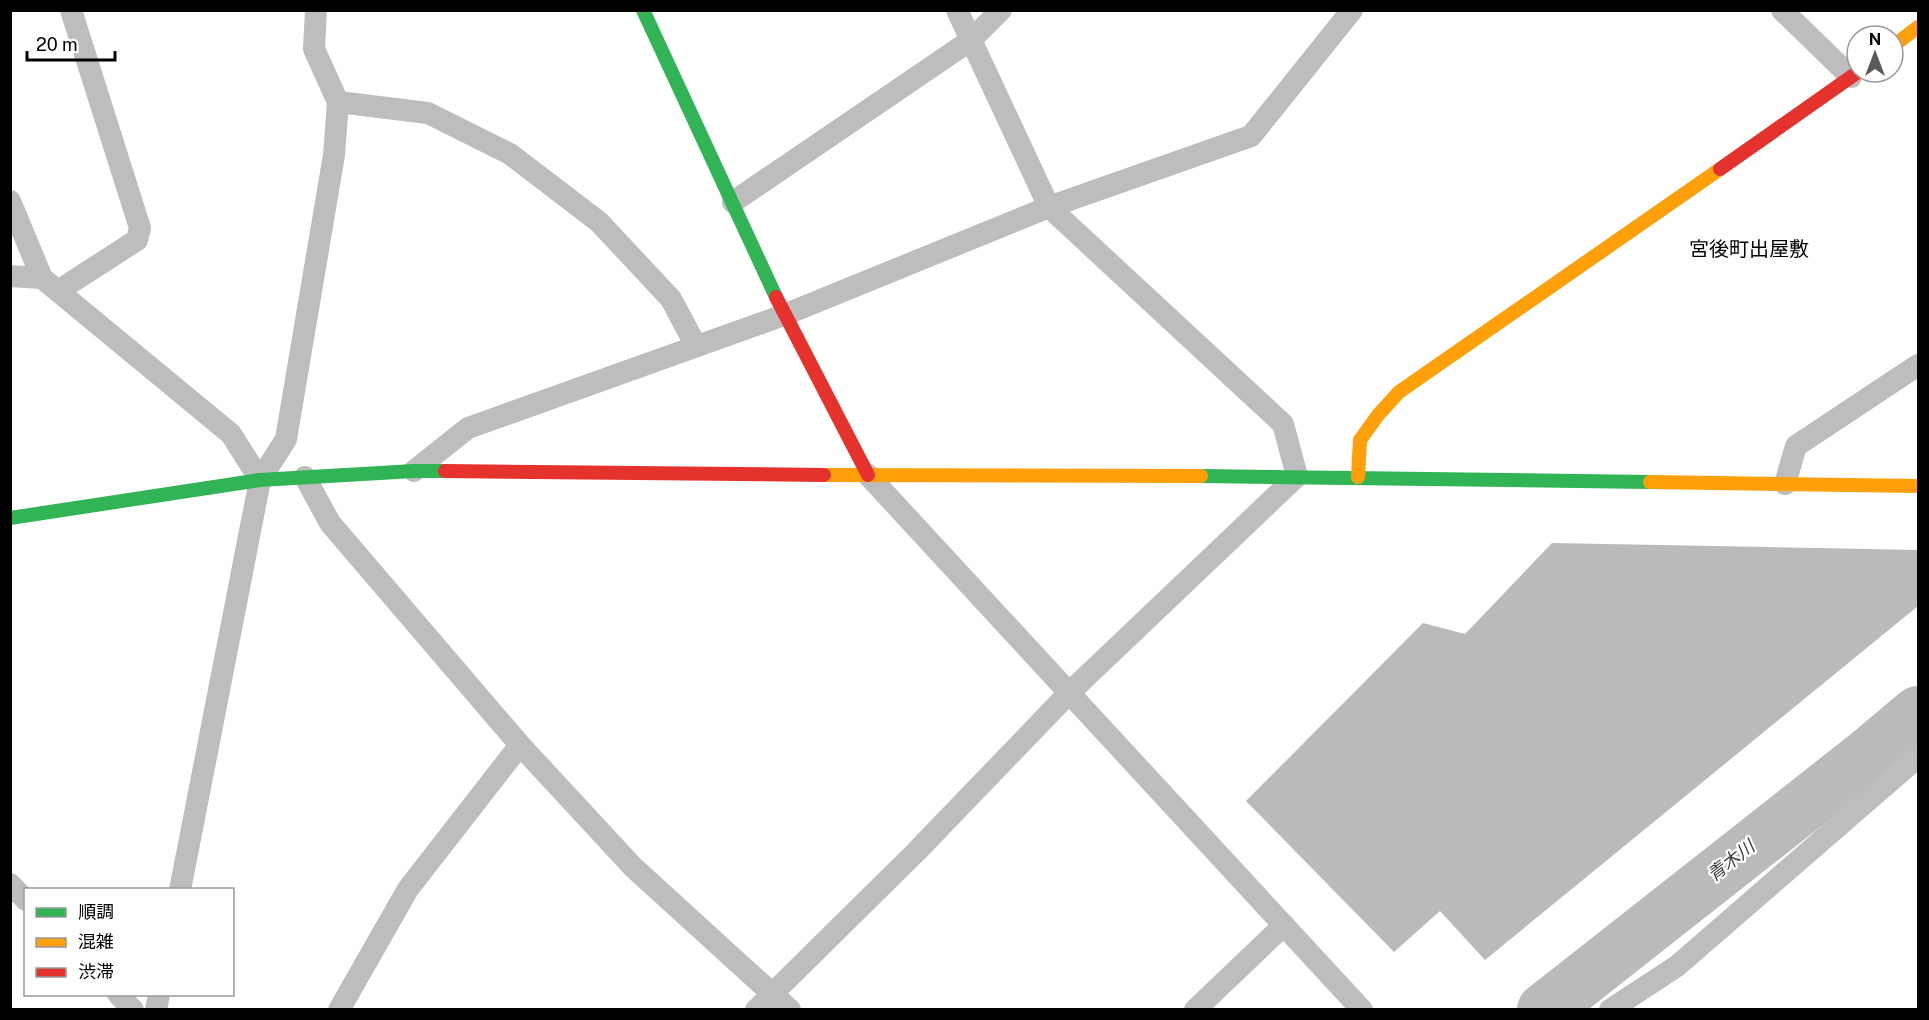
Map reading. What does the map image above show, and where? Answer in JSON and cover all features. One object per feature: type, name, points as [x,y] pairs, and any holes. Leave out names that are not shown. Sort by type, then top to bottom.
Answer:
[{"type":"street","points":[[10,276],[50,284],[136,240],[140,228],[71,10]]},
{"type":"street","points":[[180,888],[260,480],[286,439],[334,155],[338,102],[314,49],[316,10]]},
{"type":"street","points":[[643,10],[783,315],[868,475],[1362,1010]]},
{"type":"street","points":[[957,10],[1049,207],[1283,424],[1297,476]]},
{"type":"street","points":[[733,202],[970,40],[1001,10]]},
{"type":"street","points":[[414,471],[468,428],[783,315],[1049,207],[1251,136],[1352,10]]},
{"type":"street","points":[[1782,10],[1845,66]]},
{"type":"street","points":[[1905,37],[1918,27]]},
{"type":"street","points":[[1358,477],[1360,440],[1399,392],[1845,82]]},
{"type":"street","points":[[338,102],[428,113],[510,154],[599,222],[671,299],[696,346]]},
{"type":"street","points":[[10,201],[50,284],[231,434],[260,480]]},
{"type":"street","points":[[1785,484],[1796,446],[1918,364]]},
{"type":"street","points":[[10,518],[260,480],[414,471],[1297,476],[1918,486]]},
{"type":"street","points":[[764,1002],[916,852],[1069,693],[1297,476]]},
{"type":"street","points":[[305,477],[330,523],[520,745],[633,867],[764,1002],[790,1010]]},
{"type":"street","points":[[339,1010],[408,889],[520,745]]},
{"type":"street","points":[[1610,1010],[1677,966],[1918,757]]},
{"type":"street","points":[[10,884],[24,898]]},
{"type":"street","points":[[1195,1010],[1284,925]]},
{"type":"street","points":[[120,996],[133,1010]]},
{"type":"shaded area","points":[[1552,543],[1918,550],[1918,606],[1485,960],[1440,911],[1394,952],[1246,801],[1423,623],[1465,634]]},
{"type":"waterway","name":"青木川","points":[[1544,1010],[1918,713]]},
{"type":"traffic: fast","points":[[643,10],[776,297]]},
{"type":"traffic: fast","points":[[10,518],[260,480],[445,471]]},
{"type":"traffic: fast","points":[[1201,476],[1650,482]]},
{"type":"traffic: slow","points":[[1905,37],[1918,27]]},
{"type":"traffic: slow","points":[[1358,477],[1360,440],[1399,392],[1720,169]]},
{"type":"traffic: slow","points":[[824,475],[1201,476]]},
{"type":"traffic: slow","points":[[1650,482],[1918,486]]},
{"type":"traffic: jam","points":[[1720,169],[1845,81]]},
{"type":"traffic: jam","points":[[776,297],[868,475]]},
{"type":"traffic: jam","points":[[445,471],[824,475]]},
{"type":"district","name":"宮後町出屋敷","points":[[1749,249]]}]
